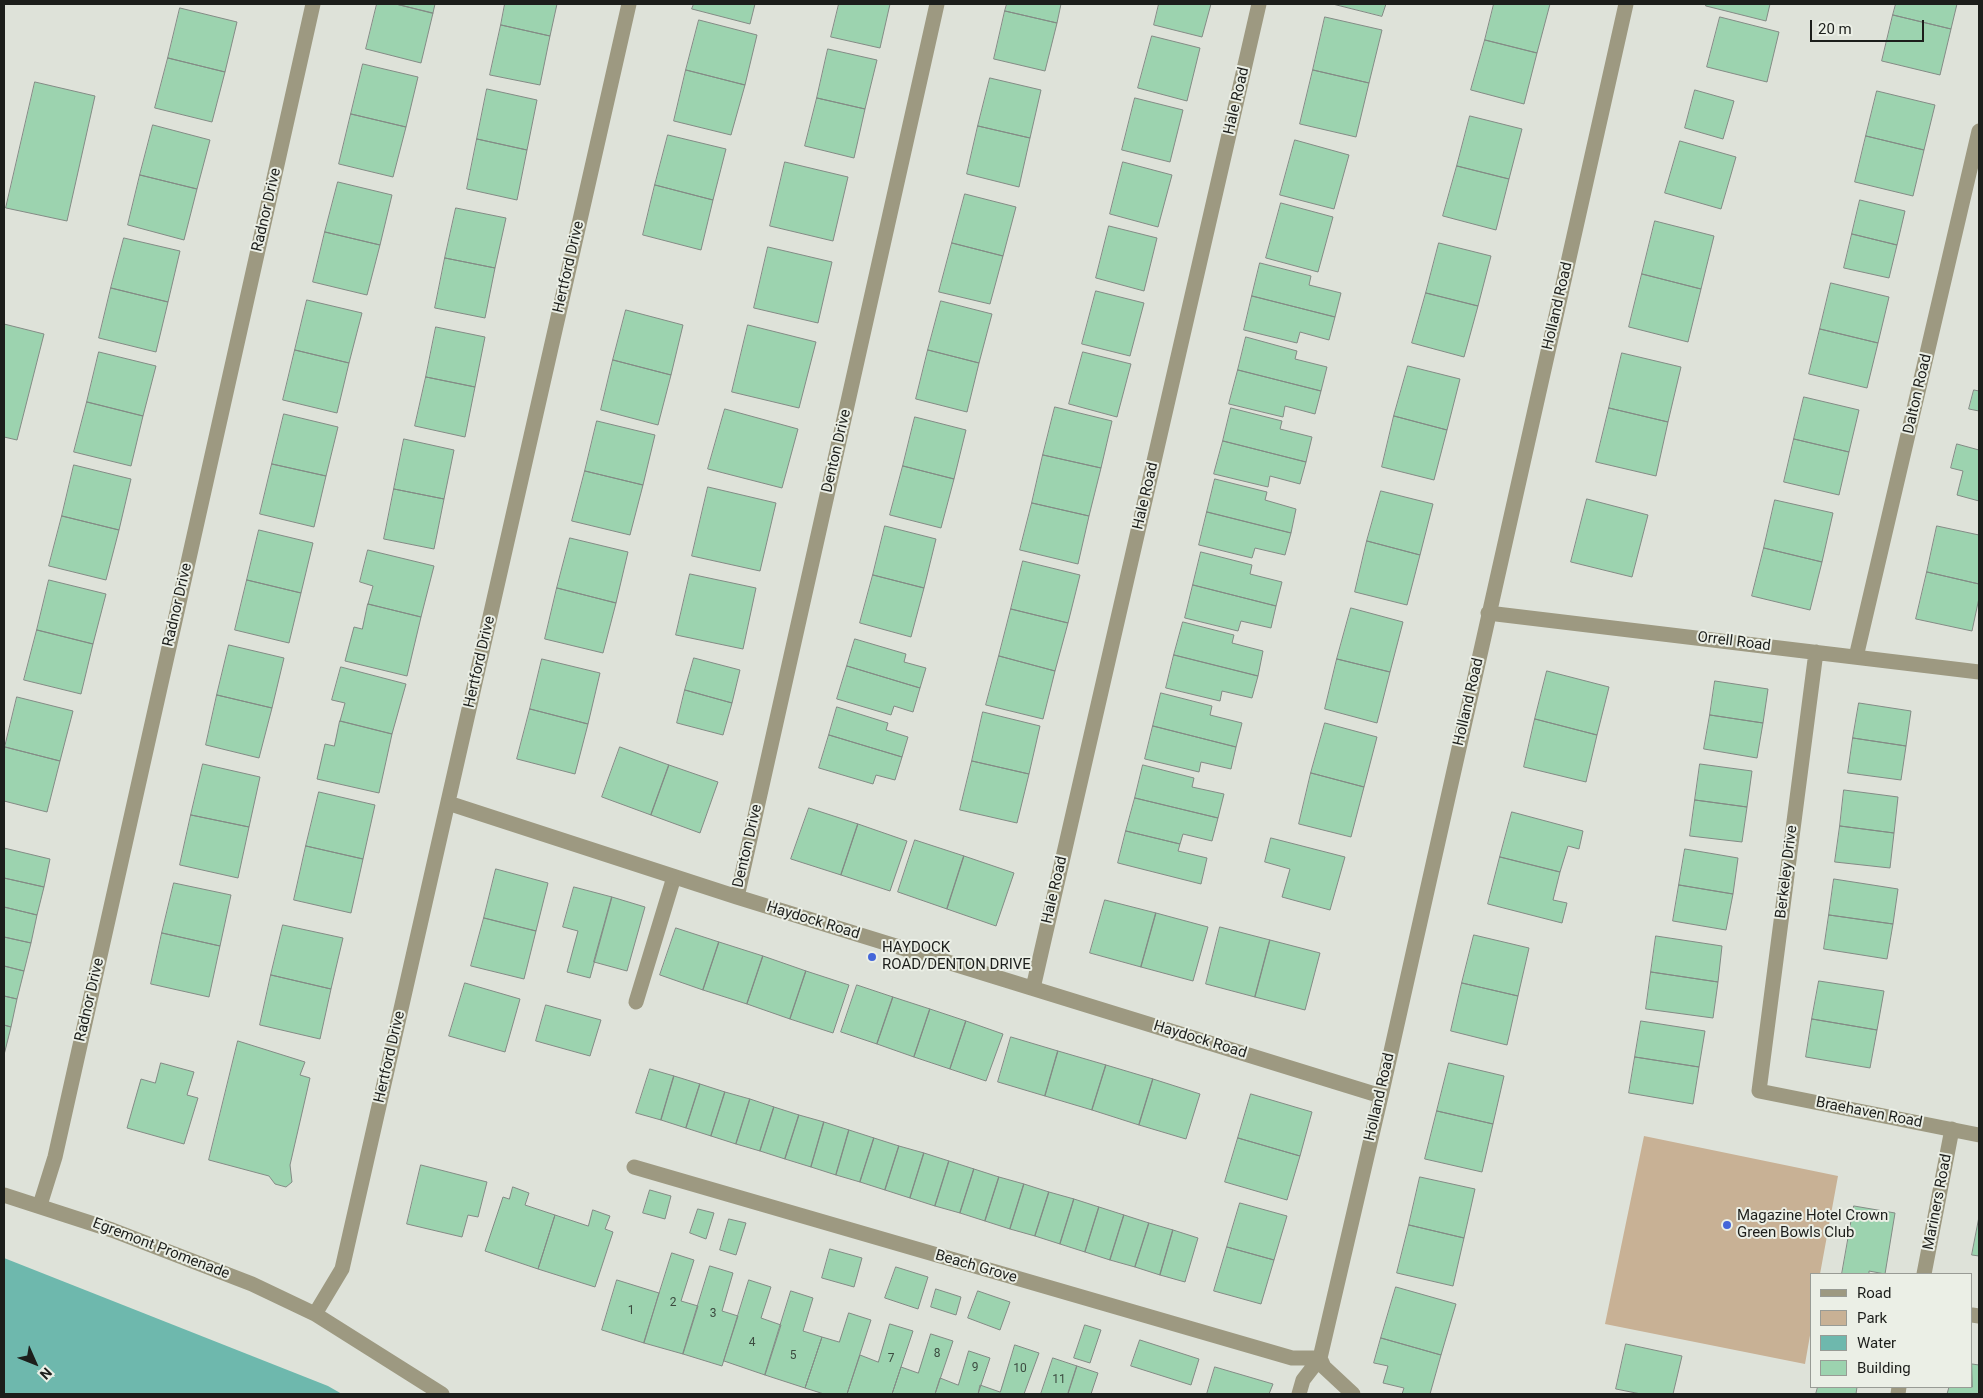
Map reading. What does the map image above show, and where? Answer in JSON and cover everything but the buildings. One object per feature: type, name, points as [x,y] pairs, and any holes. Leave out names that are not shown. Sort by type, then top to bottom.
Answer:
[{"type":"street","name":"Radnor Drive","points":[[40,1205],[55,1157],[313,4]]},
{"type":"street","name":"Hertford Drive","points":[[315,1314],[342,1269],[629,4]]},
{"type":"street","name":"Denton Drive","points":[[737,897],[937,4]]},
{"type":"street","name":"Hale Road","points":[[1033,988],[1259,4]]},
{"type":"street","name":"Holland Road","points":[[1299,1394],[1304,1380],[1320,1358],[1381,1096],[1626,4]]},
{"type":"street","name":"Dalton Road","points":[[1856,657],[1979,131]]},
{"type":"street","name":"Orrell Road","points":[[1488,613],[1979,672]]},
{"type":"street","name":"Berkeley Drive","points":[[1759,1091],[1816,652]]},
{"type":"street","name":"Haydock Road","points":[[448,803],[737,897],[1381,1096]]},
{"type":"street","points":[[636,1002],[674,877]]},
{"type":"street","name":"Braehaven Road","points":[[1759,1091],[1979,1135]]},
{"type":"street","name":"Mariners Road","points":[[1924,1273],[1952,1129]]},
{"type":"street","name":"Beach Grove","points":[[634,1167],[1292,1358],[1320,1358]]},
{"type":"street","name":"Egremont Promenade","points":[[4,1195],[40,1205],[112,1230],[252,1284],[315,1314],[442,1394]]},
{"type":"street","points":[[1320,1358],[1324,1367],[1353,1394]]},
{"type":"green space","name":"Magazine Hotel Crown Green Bowls Club","points":[[1644,1136],[1838,1176],[1820,1273],[1810,1273],[1810,1335],[1805,1364],[1605,1324]]},
{"type":"water","points":[[4,1258],[328,1386],[342,1394],[4,1394]]},
{"type":"place","name":"HAYDOCK ROAD/DENTON DRIVE","points":[[872,957]]},
{"type":"place","name":"Magazine Hotel Crown Green Bowls Club","points":[[1727,1225]]}]
